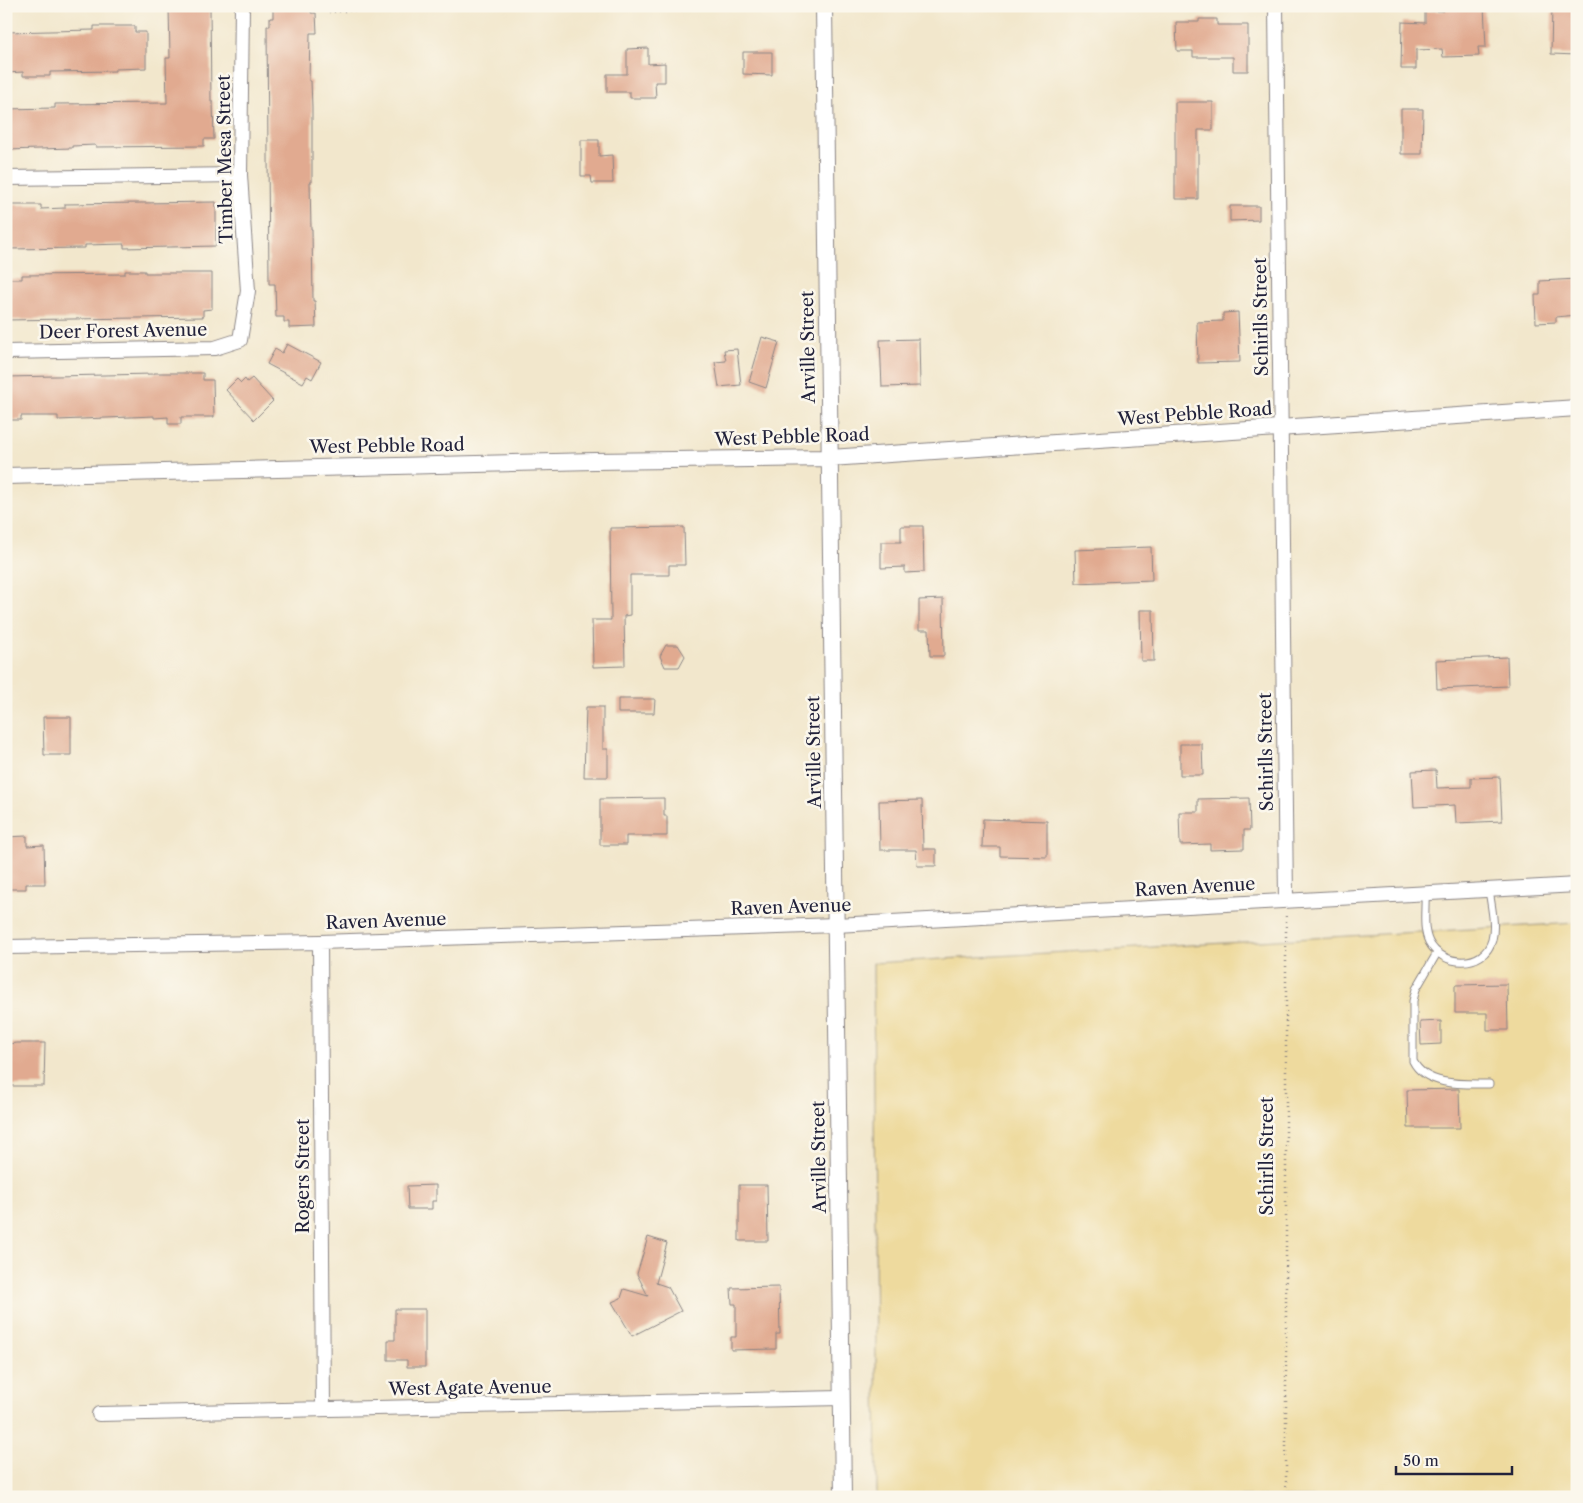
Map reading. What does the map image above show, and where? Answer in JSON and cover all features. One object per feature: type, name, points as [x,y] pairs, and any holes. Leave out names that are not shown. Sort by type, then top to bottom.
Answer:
[{"type":"street","name":"Timber Mesa Street","points":[[240,340],[248,291],[240,175],[242,6]]},
{"type":"street","name":"Arville Street","points":[[824,6],[843,1497]]},
{"type":"street","name":"Schirlls Street","points":[[1276,6],[1286,900]]},
{"type":"street","points":[[6,178],[240,175]]},
{"type":"street","name":"Deer Forest Avenue","points":[[6,352],[215,348],[240,340]]},
{"type":"street","name":"West Pebble Road","points":[[6,476],[594,461],[830,458],[1577,408]]},
{"type":"street","name":"Raven Avenue","points":[[6,947],[320,942],[836,925],[1577,886]]},
{"type":"street","name":"Rogers Street","points":[[320,942],[323,1410]]},
{"type":"street","name":"West Agate Avenue","points":[[99,1414],[842,1398]]},
{"type":"lane","points":[[1425,893],[1427,937],[1437,953],[1447,960],[1460,962],[1479,957],[1487,950],[1492,941],[1493,932],[1489,890]]},
{"type":"lane","points":[[1437,953],[1419,982],[1413,1001],[1413,1061],[1416,1067],[1424,1074],[1439,1080],[1454,1083],[1489,1084]]},
{"type":"path","points":[[329,12],[410,6]]},
{"type":"path","name":"Schirlls Street","points":[[1286,900],[1286,1497]]},
{"type":"sand","points":[[1577,923],[1577,1497],[877,1497],[873,963]]},
{"type":"building","points":[[169,6],[210,6],[211,102],[213,102],[214,139],[204,139],[204,146],[96,147],[95,145],[72,146],[72,148],[6,150],[6,109],[55,108],[55,104],[167,103],[166,58],[170,58]]},
{"type":"building","points":[[1443,6],[1484,6],[1486,47],[1478,47],[1479,56],[1443,57],[1442,49],[1416,50],[1416,69],[1401,69],[1402,22],[1425,23],[1425,11],[1444,11]]},
{"type":"building","points":[[1552,6],[1577,6],[1577,55],[1551,54]]},
{"type":"building","points":[[311,7],[311,13],[316,13],[317,33],[310,33],[309,81],[311,81],[312,107],[312,182],[310,182],[313,301],[315,301],[316,327],[289,328],[289,322],[284,322],[284,317],[276,317],[275,284],[269,284],[267,26],[270,26],[270,18],[273,18],[273,8]]},
{"type":"building","points":[[1199,19],[1217,19],[1217,25],[1248,25],[1248,71],[1233,71],[1233,57],[1193,57],[1193,51],[1177,51],[1176,22],[1199,22]]},
{"type":"building","points":[[94,26],[135,26],[135,32],[146,32],[146,68],[115,69],[115,71],[50,72],[50,76],[23,76],[23,72],[6,73],[6,32],[94,30]]},
{"type":"building","points":[[648,48],[648,64],[665,63],[665,82],[655,82],[656,98],[630,98],[630,92],[607,92],[607,74],[627,74],[627,49]]},
{"type":"building","points":[[743,52],[772,52],[772,75],[743,74]]},
{"type":"building","points":[[1175,102],[1213,102],[1213,130],[1198,130],[1198,199],[1175,199]]},
{"type":"building","points":[[1401,109],[1423,109],[1422,154],[1401,154]]},
{"type":"building","points":[[581,140],[599,140],[599,156],[612,155],[613,183],[592,183],[591,176],[581,176]]},
{"type":"building","points":[[216,202],[216,246],[124,248],[124,244],[85,245],[85,248],[6,249],[6,205],[41,205],[41,209],[65,208],[65,204]]},
{"type":"building","points":[[1230,206],[1259,206],[1259,220],[1230,221]]},
{"type":"building","points":[[125,271],[145,271],[145,273],[212,273],[212,309],[203,310],[203,317],[6,320],[6,279],[22,279],[22,275],[125,274]]},
{"type":"building","points":[[1577,279],[1577,315],[1556,317],[1556,322],[1536,323],[1535,295],[1540,295],[1540,281]]},
{"type":"building","points":[[1238,312],[1240,362],[1198,363],[1197,322],[1223,321],[1223,313]]},
{"type":"building","points":[[762,337],[779,342],[766,388],[749,382]]},
{"type":"building","points":[[919,339],[920,386],[882,387],[880,340]]},
{"type":"building","points":[[287,344],[321,362],[312,379],[307,376],[303,383],[267,364],[275,349],[282,353]]},
{"type":"building","points":[[737,349],[741,385],[719,387],[715,362],[726,361],[724,350]]},
{"type":"building","points":[[203,373],[203,380],[213,380],[214,417],[181,417],[181,424],[168,424],[168,417],[154,418],[154,416],[58,420],[58,416],[21,416],[21,420],[6,420],[6,377]]},
{"type":"building","points":[[252,378],[273,401],[254,420],[226,390],[237,379],[241,383],[245,379],[247,382]]},
{"type":"building","points":[[901,526],[923,526],[924,572],[905,573],[905,567],[881,568],[881,542],[901,542]]},
{"type":"building","points":[[684,527],[685,565],[669,565],[669,575],[630,575],[630,615],[624,616],[625,666],[593,667],[592,620],[611,620],[610,528]]},
{"type":"building","points":[[1151,547],[1152,580],[1076,583],[1075,550]]},
{"type":"building","points":[[943,599],[944,656],[930,656],[929,630],[919,630],[919,600]]},
{"type":"building","points":[[1140,610],[1153,610],[1154,661],[1141,661]]},
{"type":"building","points":[[666,645],[678,645],[685,656],[679,667],[665,667],[660,656]]},
{"type":"building","points":[[1507,657],[1508,686],[1437,689],[1436,660]]},
{"type":"building","points":[[618,699],[655,699],[654,713],[618,713]]},
{"type":"building","points":[[586,707],[603,707],[603,749],[608,749],[608,777],[584,777]]},
{"type":"building","points":[[43,717],[71,717],[71,755],[44,755]]},
{"type":"building","points":[[1180,744],[1202,744],[1203,775],[1180,775]]},
{"type":"building","points":[[1436,770],[1437,788],[1471,787],[1471,778],[1500,777],[1502,821],[1456,823],[1455,805],[1414,807],[1412,771]]},
{"type":"building","points":[[664,798],[664,816],[667,816],[667,836],[626,836],[626,845],[600,845],[600,799]]},
{"type":"building","points":[[1249,798],[1250,830],[1244,830],[1244,849],[1210,850],[1210,844],[1180,845],[1179,812],[1198,812],[1198,799]]},
{"type":"building","points":[[922,800],[923,849],[936,849],[936,866],[917,866],[916,850],[880,850],[879,801]]},
{"type":"building","points":[[983,819],[1047,821],[1047,857],[1000,856],[1000,847],[982,847]]},
{"type":"building","points":[[27,836],[27,846],[44,845],[45,884],[26,884],[26,889],[6,889],[6,837]]},
{"type":"building","points":[[1507,984],[1508,1030],[1487,1030],[1487,1013],[1455,1013],[1455,985]]},
{"type":"building","points":[[1441,1021],[1441,1044],[1421,1045],[1420,1022]]},
{"type":"building","points":[[45,1043],[44,1086],[6,1086],[6,1044]]},
{"type":"building","points":[[1459,1089],[1460,1128],[1408,1128],[1407,1090]]},
{"type":"building","points":[[436,1185],[436,1201],[432,1201],[432,1209],[408,1209],[407,1186]]},
{"type":"building","points":[[739,1185],[767,1185],[768,1241],[739,1241]]},
{"type":"building","points":[[648,1237],[667,1243],[656,1283],[668,1287],[681,1311],[632,1336],[612,1302],[621,1298],[624,1289],[648,1296],[637,1274]]},
{"type":"building","points":[[779,1287],[780,1334],[776,1334],[776,1349],[731,1350],[731,1337],[736,1337],[736,1304],[732,1304],[731,1288]]},
{"type":"building","points":[[395,1309],[425,1309],[425,1367],[407,1367],[407,1360],[388,1360],[388,1340],[395,1340]]}]
